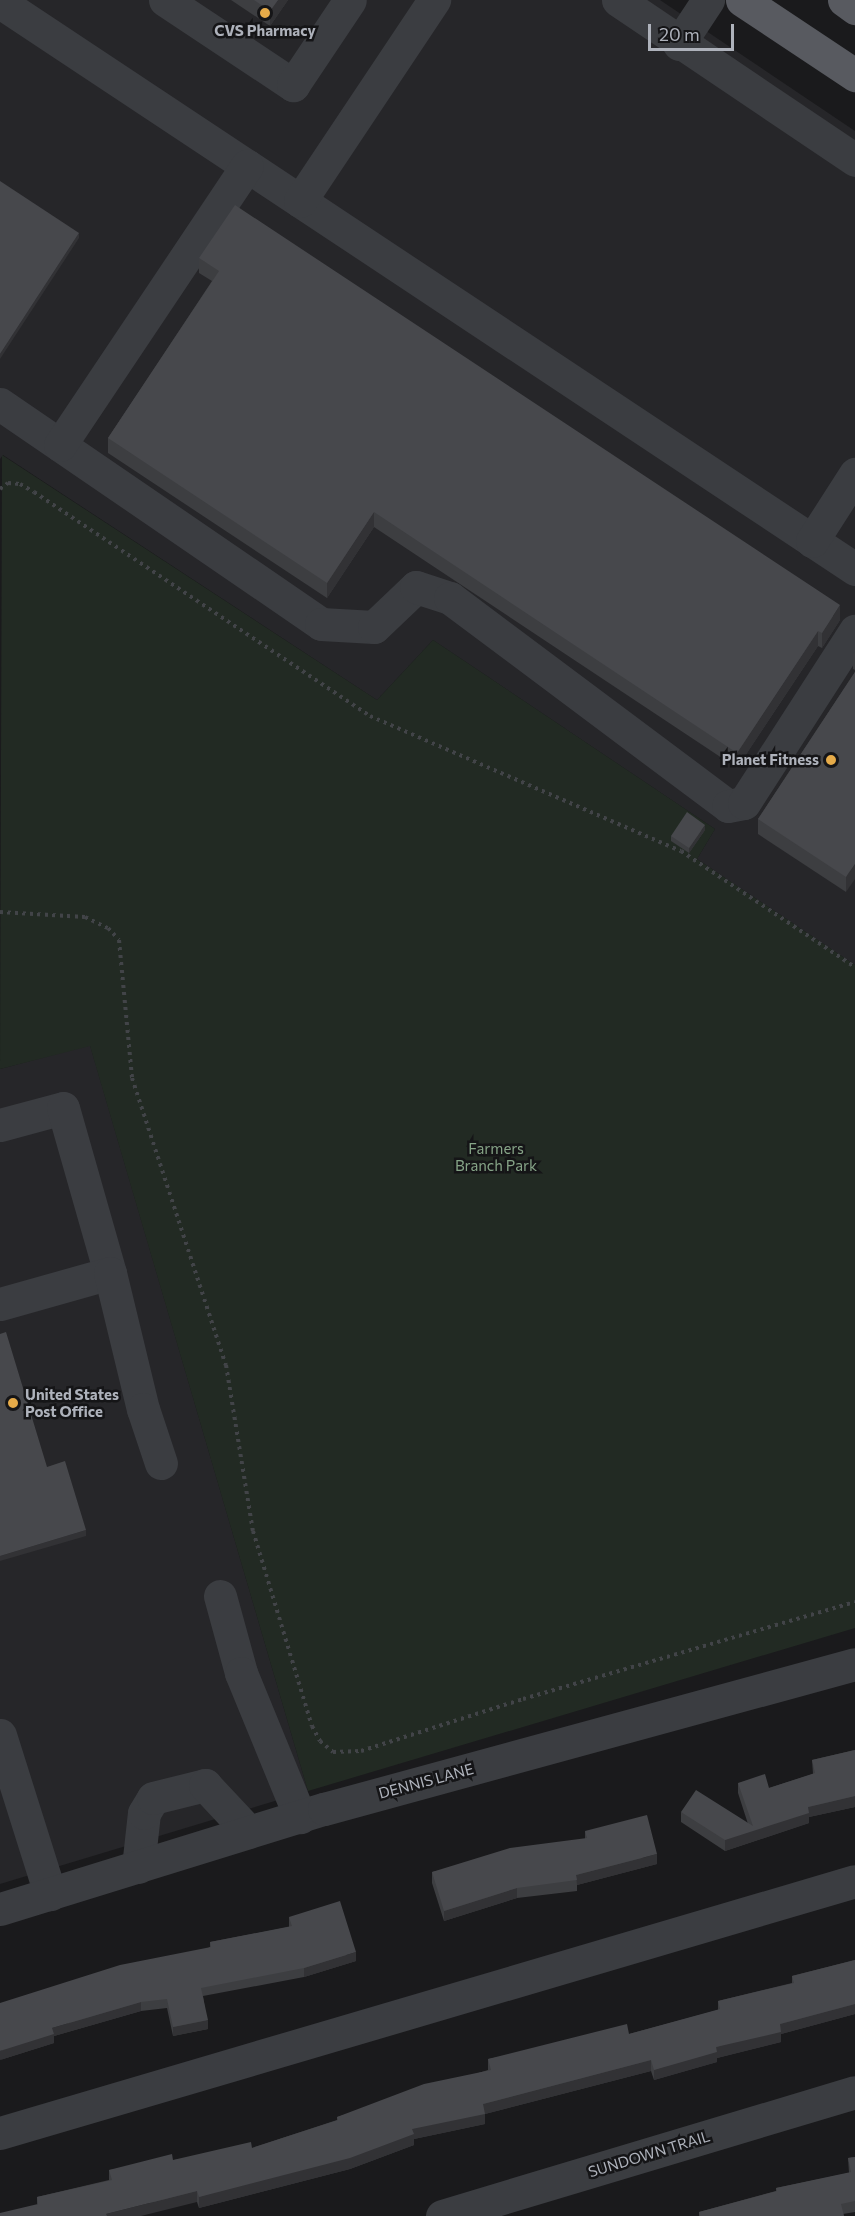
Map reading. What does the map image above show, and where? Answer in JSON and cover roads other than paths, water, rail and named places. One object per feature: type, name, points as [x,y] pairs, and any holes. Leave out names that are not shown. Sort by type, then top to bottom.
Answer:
[{"type":"main road","points":[[742,0],[855,75]]},
{"type":"main road","points":[[844,0],[855,8]]},
{"type":"street","points":[[165,0],[293,85],[350,0]]},
{"type":"street","points":[[300,201],[434,0]]},
{"type":"street","points":[[618,0],[679,44],[855,160]]},
{"type":"street","points":[[679,44],[708,0]]},
{"type":"street","points":[[21,7],[247,166],[855,569]]},
{"type":"street","points":[[60,445],[247,166]]},
{"type":"street","points":[[0,404],[321,624],[374,627],[416,586],[450,598],[728,806],[744,803],[855,631]]},
{"type":"street","points":[[812,541],[855,474]]},
{"type":"street","points":[[0,1125],[63,1108],[110,1273],[143,1409],[161,1463]]},
{"type":"street","points":[[0,1304],[110,1273]]},
{"type":"street","points":[[220,1596],[241,1673],[300,1817]]},
{"type":"street","name":"DENNIS LANE","points":[[0,1909],[300,1817],[855,1664]]},
{"type":"street","points":[[0,1735],[50,1894]]},
{"type":"street","points":[[138,1867],[144,1813],[153,1798],[205,1785],[249,1833]]},
{"type":"street","points":[[0,2133],[855,1881]]},
{"type":"street","name":"SUNDOWN TRAIL","points":[[442,2216],[855,2092]]},
{"type":"place","name":"CVS Pharmacy","points":[[265,13]]},
{"type":"place","name":"Planet Fitness","points":[[831,760]]},
{"type":"place","name":"United States Post Office","points":[[13,1403]]},
{"type":"park label","name":"Farmers Branch Park","points":[[496,1156]]}]
